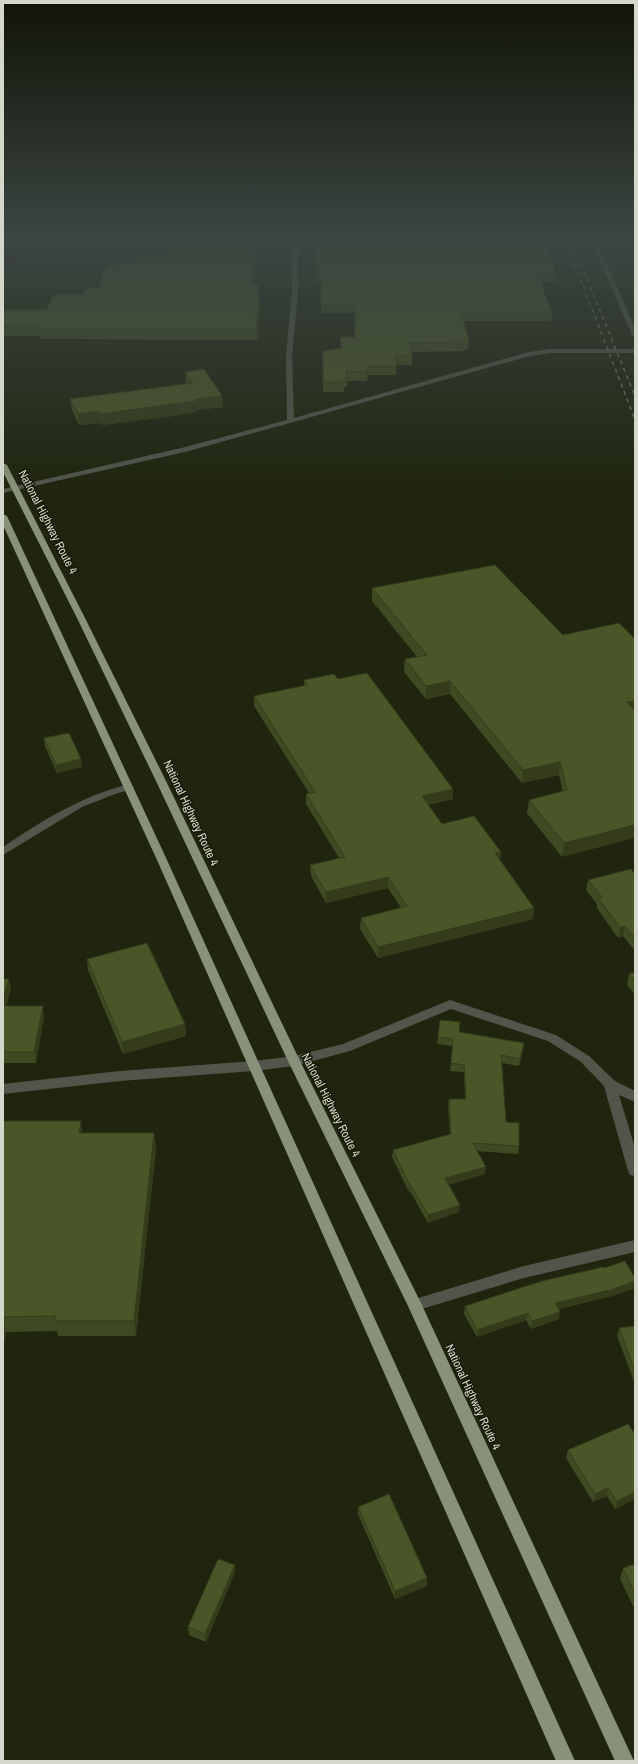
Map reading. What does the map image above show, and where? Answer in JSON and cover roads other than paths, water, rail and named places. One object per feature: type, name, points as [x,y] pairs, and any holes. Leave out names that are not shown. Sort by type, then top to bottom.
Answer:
[{"type":"highway","name":"National Highway Route 4","points":[[3,465],[16,488],[161,781],[294,1061],[415,1305],[625,1761]]},
{"type":"highway","points":[[3,516],[128,787],[566,1761]]},
{"type":"street","points":[[291,324],[289,355],[291,421]]},
{"type":"street","points":[[631,324],[635,334]]},
{"type":"street","points":[[3,491],[186,449],[529,354],[551,351],[635,351]]},
{"type":"street","points":[[3,852],[88,800],[108,792],[128,787]]},
{"type":"street","points":[[3,1089],[120,1076],[254,1066],[294,1061],[346,1048],[450,1004],[552,1038],[585,1059],[610,1084],[635,1097]]},
{"type":"street","points":[[610,1084],[635,1171]]},
{"type":"street","points":[[415,1305],[524,1272],[635,1246]]},
{"type":"railway","points":[[598,324],[634,417]]},
{"type":"railway","points":[[606,324],[635,396]]}]
